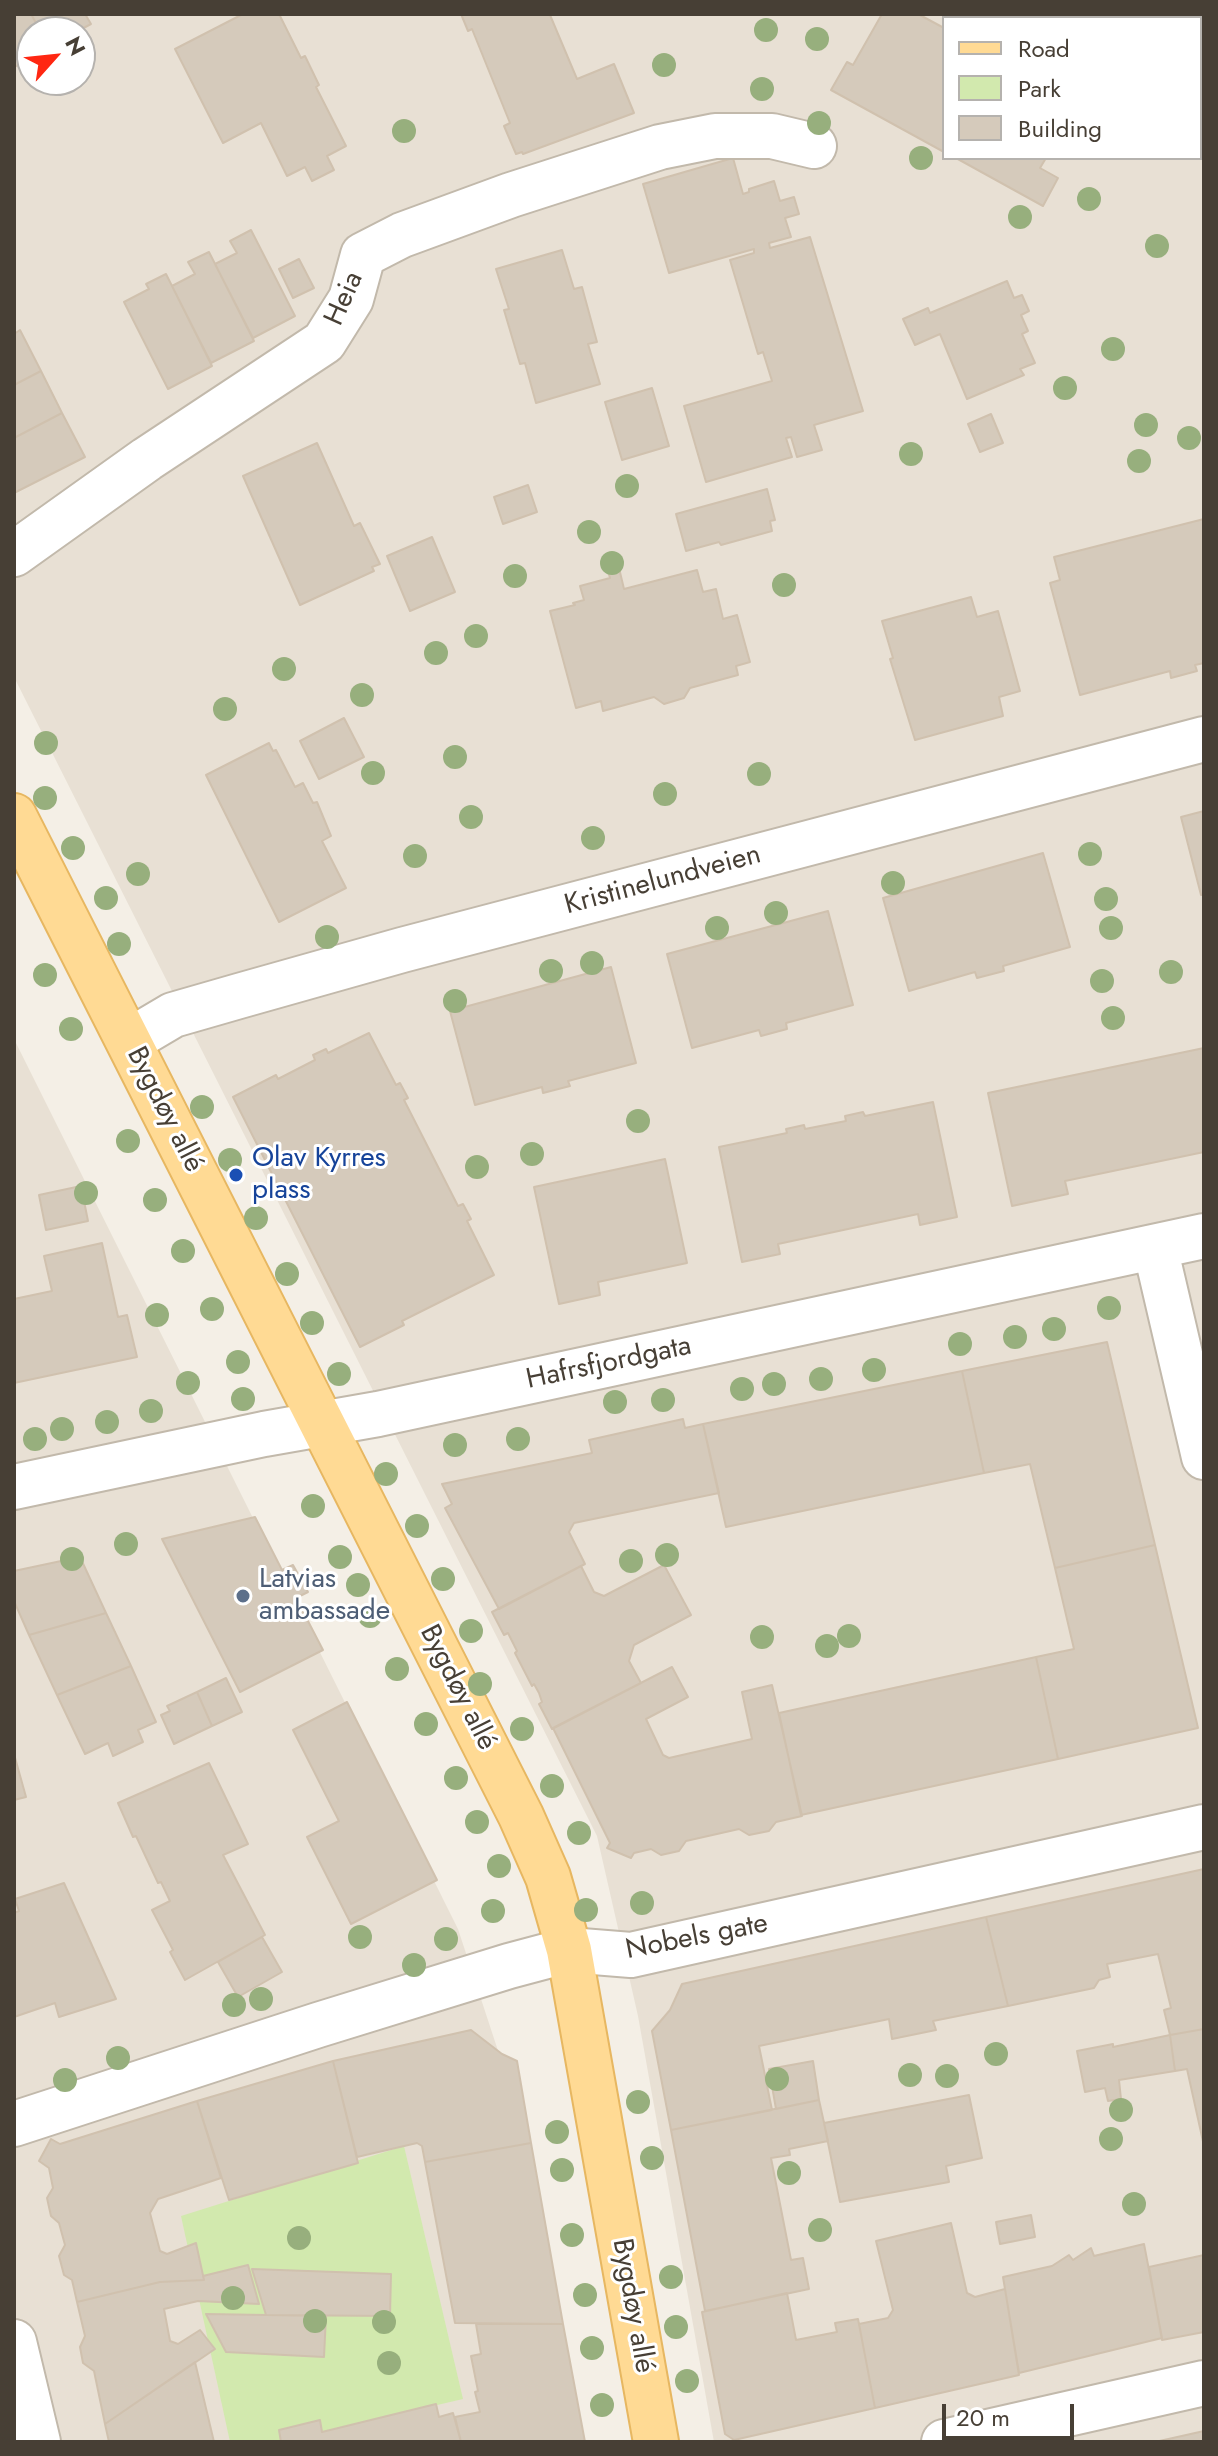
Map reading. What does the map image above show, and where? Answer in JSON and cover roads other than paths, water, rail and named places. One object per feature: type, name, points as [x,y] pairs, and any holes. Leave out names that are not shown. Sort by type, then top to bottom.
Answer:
[{"type":"main road","name":"Bygdøy allé","points":[[14,816],[535,1844],[569,1950],[656,2442]]},
{"type":"street","name":"Heia","points":[[14,554],[147,459],[324,342],[351,299],[363,255],[416,230],[511,195],[660,147],[715,136],[772,136],[814,146]]},
{"type":"street","name":"Kristinelundveien","points":[[129,1041],[173,1015],[254,991],[1204,739]]},
{"type":"street","name":"Hafrsfjordgata","points":[[14,1487],[1204,1236]]},
{"type":"street","points":[[1155,1247],[1204,1457]]},
{"type":"street","name":"Nobels gate","points":[[14,2124],[318,2025],[569,1950],[631,1955],[1204,1827]]},
{"type":"street","points":[[14,2342],[38,2442]]},
{"type":"street","points":[[944,2442],[1204,2383]]},
{"type":"place","name":"Olav Kyrres plass","points":[[236,1175]]},
{"type":"place","name":"Latvias ambassade","points":[[243,1596]]}]
